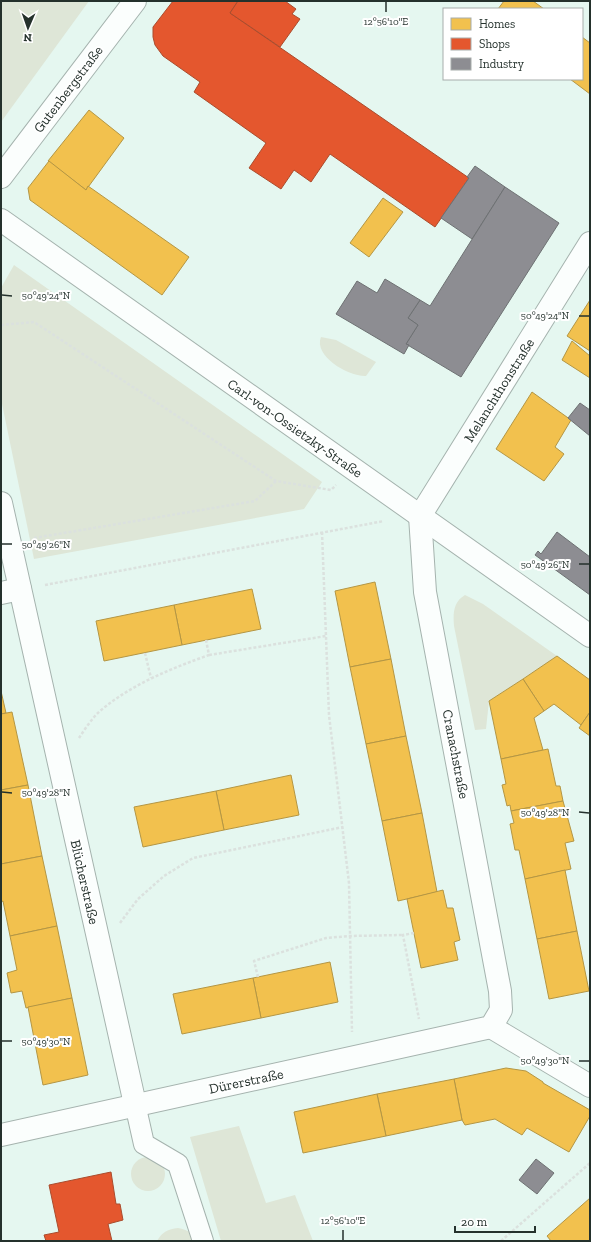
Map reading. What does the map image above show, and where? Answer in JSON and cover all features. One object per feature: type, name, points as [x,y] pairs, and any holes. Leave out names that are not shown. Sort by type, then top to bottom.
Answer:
[{"type":"street","name":"Gutenbergstraße","points":[[1,177],[135,1]]},
{"type":"street","name":"Carl-von-Ossietzky-Straße","points":[[1,220],[590,636]]},
{"type":"street","name":"Melanchthonstraße","points":[[420,516],[590,243]]},
{"type":"street","name":"Blücherstraße","points":[[1,503],[10,542],[10,591],[59,763],[144,1144],[178,1164],[203,1241]]},
{"type":"street","name":"Cranachstraße","points":[[420,516],[425,592],[500,991],[501,1010],[490,1027]]},
{"type":"street","name":"Dürerstraße","points":[[1,1135],[135,1104],[353,1058],[490,1027]]},
{"type":"street","points":[[490,1027],[590,1086]]},
{"type":"path","points":[[1,326],[34,322],[276,482],[331,490],[352,468]]},
{"type":"path","points":[[10,542],[255,501],[276,482]]},
{"type":"path","points":[[10,591],[374,522],[420,516]]},
{"type":"path","points":[[322,532],[330,715],[349,882],[353,1058]]},
{"type":"path","points":[[59,763],[99,712],[136,685],[174,668],[209,655],[326,636]]},
{"type":"path","points":[[206,640],[209,655]]},
{"type":"path","points":[[145,653],[151,678]]},
{"type":"path","points":[[101,950],[138,899],[164,876],[193,858],[343,827]]},
{"type":"path","points":[[258,977],[254,961],[326,938],[414,934]]},
{"type":"path","points":[[403,935],[415,998]]},
{"type":"path","points":[[501,1241],[590,1164]]},
{"type":"green space","points":[[1,1],[89,1],[1,122]]},
{"type":"green space","points":[[14,265],[322,482],[304,509],[34,559],[1,399],[1,288]]},
{"type":"green space","points":[[321,337],[336,340],[376,362],[366,376],[351,373],[342,369],[327,358],[322,351],[320,344]]},
{"type":"green space","points":[[465,595],[483,604],[557,656],[489,701],[486,729],[475,730],[454,626],[454,613],[456,605]]},
{"type":"green space","points":[[239,1126],[266,1203],[295,1195],[313,1241],[221,1241],[190,1137]]},
{"type":"green space","points":[[148,1157],[160,1162],[165,1174],[160,1186],[148,1191],[136,1186],[131,1174],[136,1162]]},
{"type":"green space","points":[[178,1228],[190,1232],[199,1241],[157,1241],[161,1235],[171,1229]]},
{"type":"building: Homes","points":[[504,1],[533,1],[543,8],[499,8]]},
{"type":"building: Homes","points":[[583,38],[590,43],[590,94],[571,80],[583,80]]},
{"type":"building: Homes","points":[[89,110],[124,138],[86,190],[48,161]]},
{"type":"building: Homes","points":[[49,161],[86,190],[88,186],[189,257],[162,295],[30,200],[28,188]]},
{"type":"building: Homes","points":[[383,198],[403,212],[369,257],[350,243]]},
{"type":"building: Homes","points":[[590,300],[590,351],[567,336]]},
{"type":"building: Homes","points":[[572,341],[590,356],[590,378],[562,360]]},
{"type":"building: Homes","points":[[532,392],[571,420],[555,447],[564,454],[544,481],[496,449]]},
{"type":"building: Homes","points":[[375,582],[391,659],[350,667],[335,591]]},
{"type":"building: Homes","points":[[252,589],[261,629],[182,645],[174,605]]},
{"type":"building: Homes","points":[[174,605],[182,645],[104,661],[96,621]]},
{"type":"building: Homes","points":[[557,656],[590,680],[590,712],[581,725],[554,704],[544,711],[523,679]]},
{"type":"building: Homes","points":[[391,659],[406,736],[366,744],[350,667]]},
{"type":"building: Homes","points":[[523,679],[544,711],[534,718],[543,750],[501,759],[489,701]]},
{"type":"building: Homes","points":[[1,691],[6,713],[1,714]]},
{"type":"building: Homes","points":[[12,712],[28,785],[1,790],[1,714]]},
{"type":"building: Homes","points":[[590,712],[590,736],[579,728]]},
{"type":"building: Homes","points":[[406,736],[422,813],[382,821],[366,744]]},
{"type":"building: Homes","points":[[548,749],[556,786],[560,786],[563,801],[511,811],[510,805],[507,806],[502,785],[506,784],[501,759]]},
{"type":"building: Homes","points":[[291,775],[299,815],[224,830],[216,791]]},
{"type":"building: Homes","points":[[28,785],[42,856],[1,864],[1,790]]},
{"type":"building: Homes","points":[[216,791],[224,830],[143,847],[134,807]]},
{"type":"building: Homes","points":[[563,801],[574,841],[565,843],[571,869],[525,879],[519,850],[515,850],[510,824],[514,823],[511,811]]},
{"type":"building: Homes","points":[[422,813],[437,892],[398,901],[382,821]]},
{"type":"building: Homes","points":[[42,856],[57,926],[10,936],[3,901],[1,902],[1,864]]},
{"type":"building: Homes","points":[[565,870],[577,931],[537,939],[525,879]]},
{"type":"building: Homes","points":[[443,890],[447,908],[453,908],[460,940],[454,942],[458,960],[421,968],[407,899]]},
{"type":"building: Homes","points":[[57,926],[72,998],[26,1008],[22,991],[11,993],[7,973],[17,970],[10,936]]},
{"type":"building: Homes","points":[[577,931],[589,991],[549,999],[537,939]]},
{"type":"building: Homes","points":[[330,962],[338,1002],[261,1018],[253,978]]},
{"type":"building: Homes","points":[[253,978],[261,1018],[182,1034],[173,994]]},
{"type":"building: Homes","points":[[72,998],[88,1075],[43,1085],[28,1007]]},
{"type":"building: Homes","points":[[506,1068],[526,1071],[543,1083],[590,1110],[590,1116],[569,1152],[527,1128],[522,1135],[495,1119],[465,1125],[462,1120],[454,1079]]},
{"type":"building: Homes","points":[[454,1079],[462,1120],[386,1136],[377,1094]]},
{"type":"building: Homes","points":[[377,1094],[386,1136],[303,1153],[294,1112]]},
{"type":"building: Homes","points":[[590,1198],[590,1241],[551,1241],[547,1236]]},
{"type":"building: Shops","points":[[173,1],[238,1],[230,13],[469,178],[435,227],[330,154],[311,182],[294,170],[281,189],[249,168],[266,143],[194,92],[200,82],[163,56],[155,45],[153,27]]},
{"type":"building: Shops","points":[[238,1],[285,1],[296,9],[292,14],[300,19],[280,47],[230,13]]},
{"type":"building: Shops","points":[[111,1172],[116,1204],[120,1204],[123,1220],[108,1224],[112,1241],[46,1241],[44,1235],[59,1232],[49,1185]]},
{"type":"building: Industry","points":[[475,166],[505,187],[472,239],[441,218],[469,178],[467,177]]},
{"type":"building: Industry","points":[[505,187],[559,223],[461,377],[406,344],[418,325],[408,318],[420,300],[430,306]]},
{"type":"building: Industry","points":[[385,279],[420,300],[408,318],[418,325],[406,344],[409,345],[404,354],[336,314],[357,281],[377,293]]},
{"type":"building: Industry","points":[[580,403],[590,410],[590,436],[568,418]]},
{"type":"building: Industry","points":[[557,532],[590,557],[590,595],[535,555],[538,551],[541,554]]},
{"type":"building: Industry","points":[[536,1159],[554,1173],[537,1194],[519,1180]]}]
